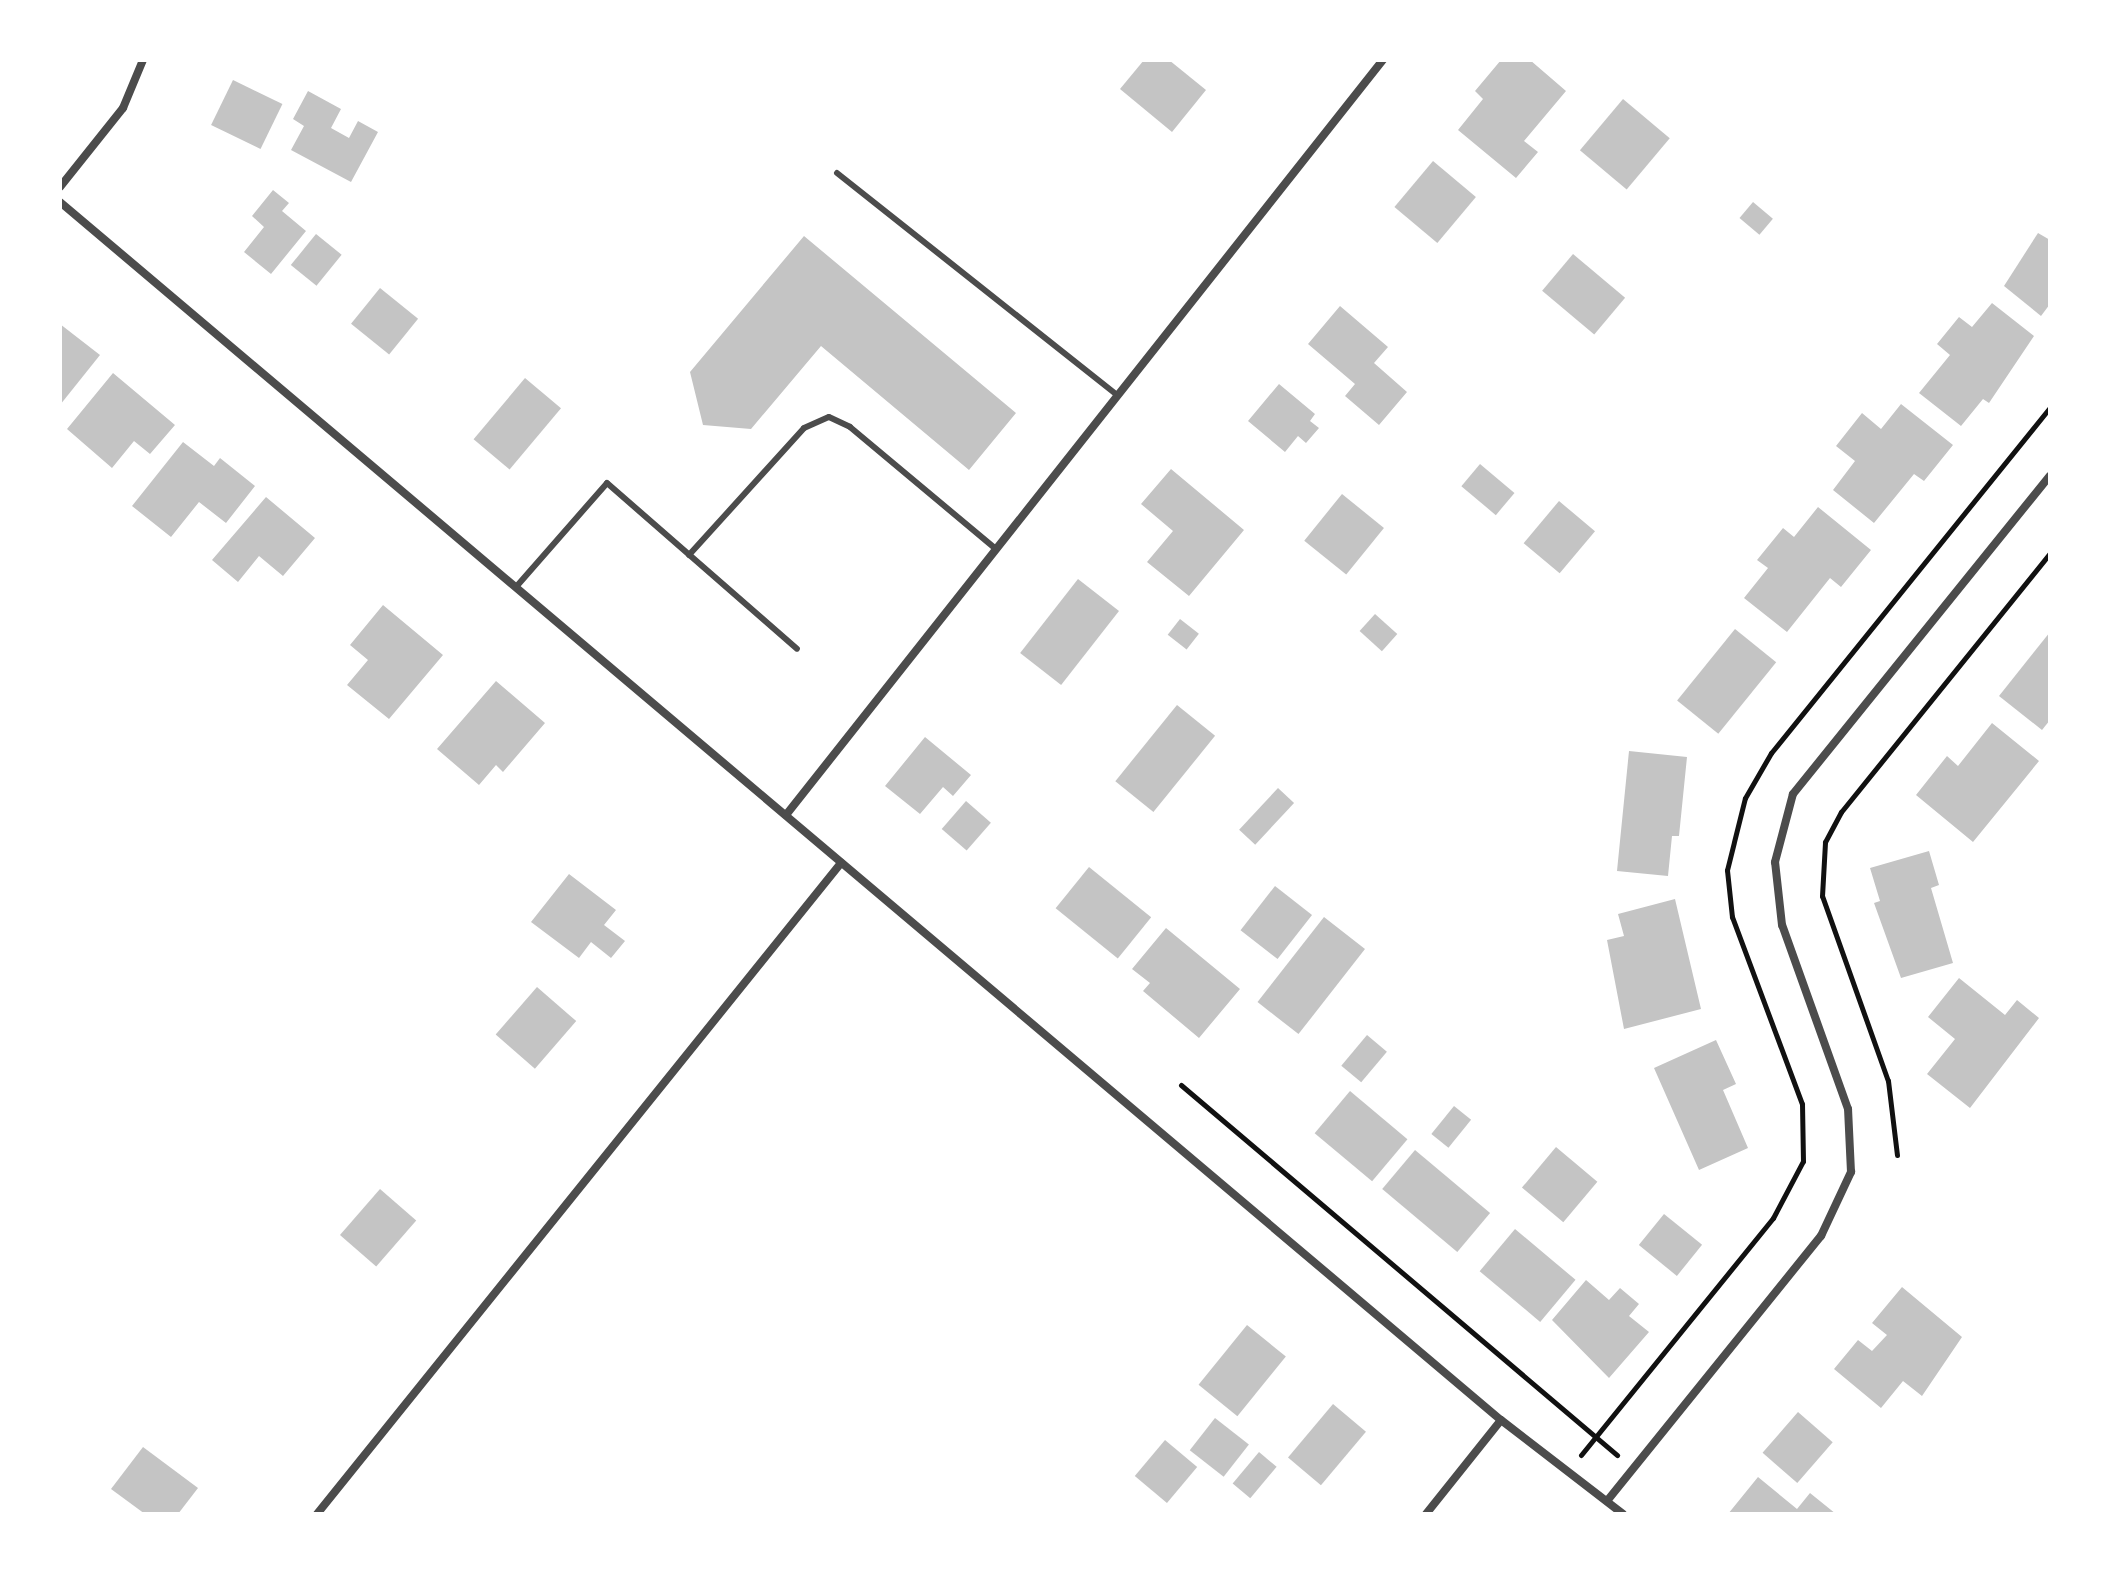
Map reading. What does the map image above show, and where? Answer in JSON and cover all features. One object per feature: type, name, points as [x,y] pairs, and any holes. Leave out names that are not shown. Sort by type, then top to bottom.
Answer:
[{"type":"street","points":[[60,187],[123,108],[143,60]]},
{"type":"street","points":[[786,815],[1383,60]]},
{"type":"street","points":[[60,202],[1501,1420],[1623,1514]]},
{"type":"street","points":[[1607,1501],[1821,1236],[1851,1172],[1848,1109],[1782,925],[1775,862],[1793,794],[2050,476]]},
{"type":"street","points":[[317,1514],[841,863]]},
{"type":"street","points":[[1426,1514],[1501,1420]]},
{"type":"lane","points":[[837,173],[1117,395]]},
{"type":"lane","points":[[689,555],[804,428],[829,417],[850,427],[996,549]]},
{"type":"lane","points":[[516,587],[607,483],[797,649]]},
{"type":"path","points":[[1897,1155],[1888,1081],[1822,896],[1825,842],[1841,812],[2050,553]]},
{"type":"path","points":[[1181,1085],[1598,1435],[1632,1470]]},
{"type":"building","points":[[1144,60],[1169,60],[1206,90],[1172,132],[1120,89]]},
{"type":"building","points":[[1501,60],[1530,60],[1566,91],[1524,141],[1538,152],[1516,178],[1458,130],[1483,99],[1475,91]]},
{"type":"building","points":[[233,80],[282,104],[261,149],[211,125]]},
{"type":"building","points":[[308,91],[341,109],[331,128],[349,138],[358,121],[378,132],[351,182],[291,150],[304,126],[293,119]]},
{"type":"building","points":[[1623,99],[1670,138],[1627,190],[1580,150]]},
{"type":"building","points":[[1433,161],[1476,197],[1437,243],[1394,207]]},
{"type":"building","points":[[273,190],[289,203],[282,211],[306,231],[271,274],[244,252],[264,227],[252,216]]},
{"type":"building","points":[[1753,202],[1773,219],[1759,235],[1740,218]]},
{"type":"building","points":[[2038,233],[2050,240],[2050,304],[2041,316],[2004,286]]},
{"type":"building","points":[[316,234],[342,255],[316,286],[291,265]]},
{"type":"building","points":[[804,236],[1016,413],[969,470],[821,346],[751,429],[703,425],[690,372]]},
{"type":"building","points":[[1573,254],[1625,298],[1594,334],[1542,291]]},
{"type":"building","points":[[380,288],[418,319],[389,355],[351,324]]},
{"type":"building","points":[[1992,303],[2034,336],[1989,403],[1983,399],[1961,426],[1919,393],[1950,355],[1937,344],[1959,317],[1972,327]]},
{"type":"building","points":[[1340,306],[1388,347],[1374,363],[1407,392],[1379,425],[1345,396],[1355,384],[1308,344]]},
{"type":"building","points":[[60,324],[100,355],[60,405]]},
{"type":"building","points":[[113,373],[175,425],[150,454],[134,441],[112,468],[67,429]]},
{"type":"building","points":[[525,378],[561,408],[510,469],[474,439]]},
{"type":"building","points":[[1279,384],[1315,414],[1310,421],[1319,428],[1306,443],[1298,436],[1285,452],[1248,421]]},
{"type":"building","points":[[1901,404],[1953,445],[1924,481],[1914,474],[1874,523],[1833,490],[1855,461],[1836,446],[1862,413],[1881,429]]},
{"type":"building","points":[[183,442],[214,466],[220,458],[255,486],[226,523],[199,502],[171,537],[132,506]]},
{"type":"building","points":[[1480,464],[1514,493],[1496,515],[1461,486]]},
{"type":"building","points":[[1171,469],[1244,530],[1189,596],[1147,562],[1173,531],[1141,504]]},
{"type":"building","points":[[1342,494],[1384,528],[1346,575],[1304,541]]},
{"type":"building","points":[[266,497],[315,538],[283,576],[259,556],[238,582],[212,560]]},
{"type":"building","points":[[1559,501],[1595,531],[1560,573],[1524,543]]},
{"type":"building","points":[[1818,507],[1871,550],[1841,587],[1830,578],[1787,632],[1744,598],[1768,568],[1757,560],[1783,528],[1794,537]]},
{"type":"building","points":[[1078,579],[1119,611],[1061,685],[1020,653]]},
{"type":"building","points":[[383,605],[443,655],[389,719],[347,685],[368,660],[350,645]]},
{"type":"building","points":[[1375,614],[1397,634],[1382,651],[1360,631]]},
{"type":"building","points":[[1180,619],[1199,634],[1187,650],[1168,635]]},
{"type":"building","points":[[1735,629],[1776,662],[1718,734],[1677,700]]},
{"type":"building","points":[[2050,632],[2050,720],[2042,730],[1999,696]]},
{"type":"building","points":[[496,681],[545,723],[503,772],[496,765],[479,785],[437,749]]},
{"type":"building","points":[[1177,705],[1215,736],[1153,812],[1115,781]]},
{"type":"building","points":[[1992,723],[2039,761],[1973,842],[1916,795],[1947,756],[1958,766]]},
{"type":"building","points":[[925,737],[971,775],[953,796],[943,787],[920,814],[885,786]]},
{"type":"building","points":[[1629,751],[1687,757],[1679,836],[1672,836],[1668,876],[1617,871]]},
{"type":"building","points":[[1278,788],[1294,803],[1255,845],[1239,830]]},
{"type":"building","points":[[966,801],[991,823],[967,851],[942,829]]},
{"type":"building","points":[[1929,851],[1939,885],[1931,888],[1953,963],[1901,978],[1874,903],[1880,901],[1870,868]]},
{"type":"building","points":[[1089,867],[1151,917],[1118,959],[1056,908]]},
{"type":"building","points":[[569,874],[616,910],[604,925],[625,941],[611,958],[591,942],[579,958],[531,922]]},
{"type":"building","points":[[1275,886],[1312,915],[1278,959],[1241,930]]},
{"type":"building","points":[[1675,899],[1701,1009],[1624,1029],[1607,940],[1624,936],[1618,914]]},
{"type":"building","points":[[1324,917],[1365,949],[1298,1034],[1258,1002]]},
{"type":"building","points":[[1166,928],[1240,989],[1199,1038],[1143,991],[1150,983],[1132,969]]},
{"type":"building","points":[[1959,978],[2005,1015],[2017,1000],[2039,1018],[1970,1108],[1927,1074],[1955,1039],[1928,1017]]},
{"type":"building","points":[[537,987],[576,1021],[535,1069],[496,1035]]},
{"type":"building","points":[[1367,1035],[1387,1052],[1361,1082],[1341,1066]]},
{"type":"building","points":[[1716,1040],[1736,1084],[1723,1090],[1748,1148],[1699,1170],[1654,1068]]},
{"type":"building","points":[[1350,1091],[1407,1139],[1372,1181],[1315,1133]]},
{"type":"building","points":[[1454,1106],[1471,1120],[1448,1148],[1431,1134]]},
{"type":"building","points":[[1556,1147],[1597,1182],[1563,1222],[1522,1188]]},
{"type":"building","points":[[1415,1150],[1490,1213],[1457,1252],[1382,1189]]},
{"type":"building","points":[[380,1189],[416,1220],[376,1267],[340,1235]]},
{"type":"building","points":[[1664,1214],[1702,1245],[1677,1276],[1639,1245]]},
{"type":"building","points":[[1515,1229],[1576,1280],[1540,1322],[1480,1271]]},
{"type":"building","points":[[1586,1280],[1609,1300],[1620,1288],[1639,1304],[1629,1316],[1649,1332],[1609,1378],[1552,1320]]},
{"type":"building","points":[[1902,1287],[1962,1337],[1922,1396],[1903,1381],[1881,1408],[1834,1369],[1858,1340],[1872,1351],[1887,1335],[1872,1323]]},
{"type":"building","points":[[1247,1325],[1286,1356],[1237,1416],[1199,1385]]},
{"type":"building","points":[[1333,1404],[1366,1432],[1321,1485],[1288,1458]]},
{"type":"building","points":[[1798,1412],[1833,1442],[1797,1483],[1763,1453]]},
{"type":"building","points":[[1215,1418],[1249,1444],[1224,1477],[1190,1450]]},
{"type":"building","points":[[1165,1440],[1197,1467],[1167,1503],[1135,1476]]},
{"type":"building","points":[[143,1447],[198,1488],[178,1514],[145,1514],[111,1489]]},
{"type":"building","points":[[1259,1452],[1277,1467],[1250,1498],[1233,1483]]},
{"type":"building","points":[[1758,1477],[1797,1509],[1810,1493],[1836,1514],[1728,1514]]}]
